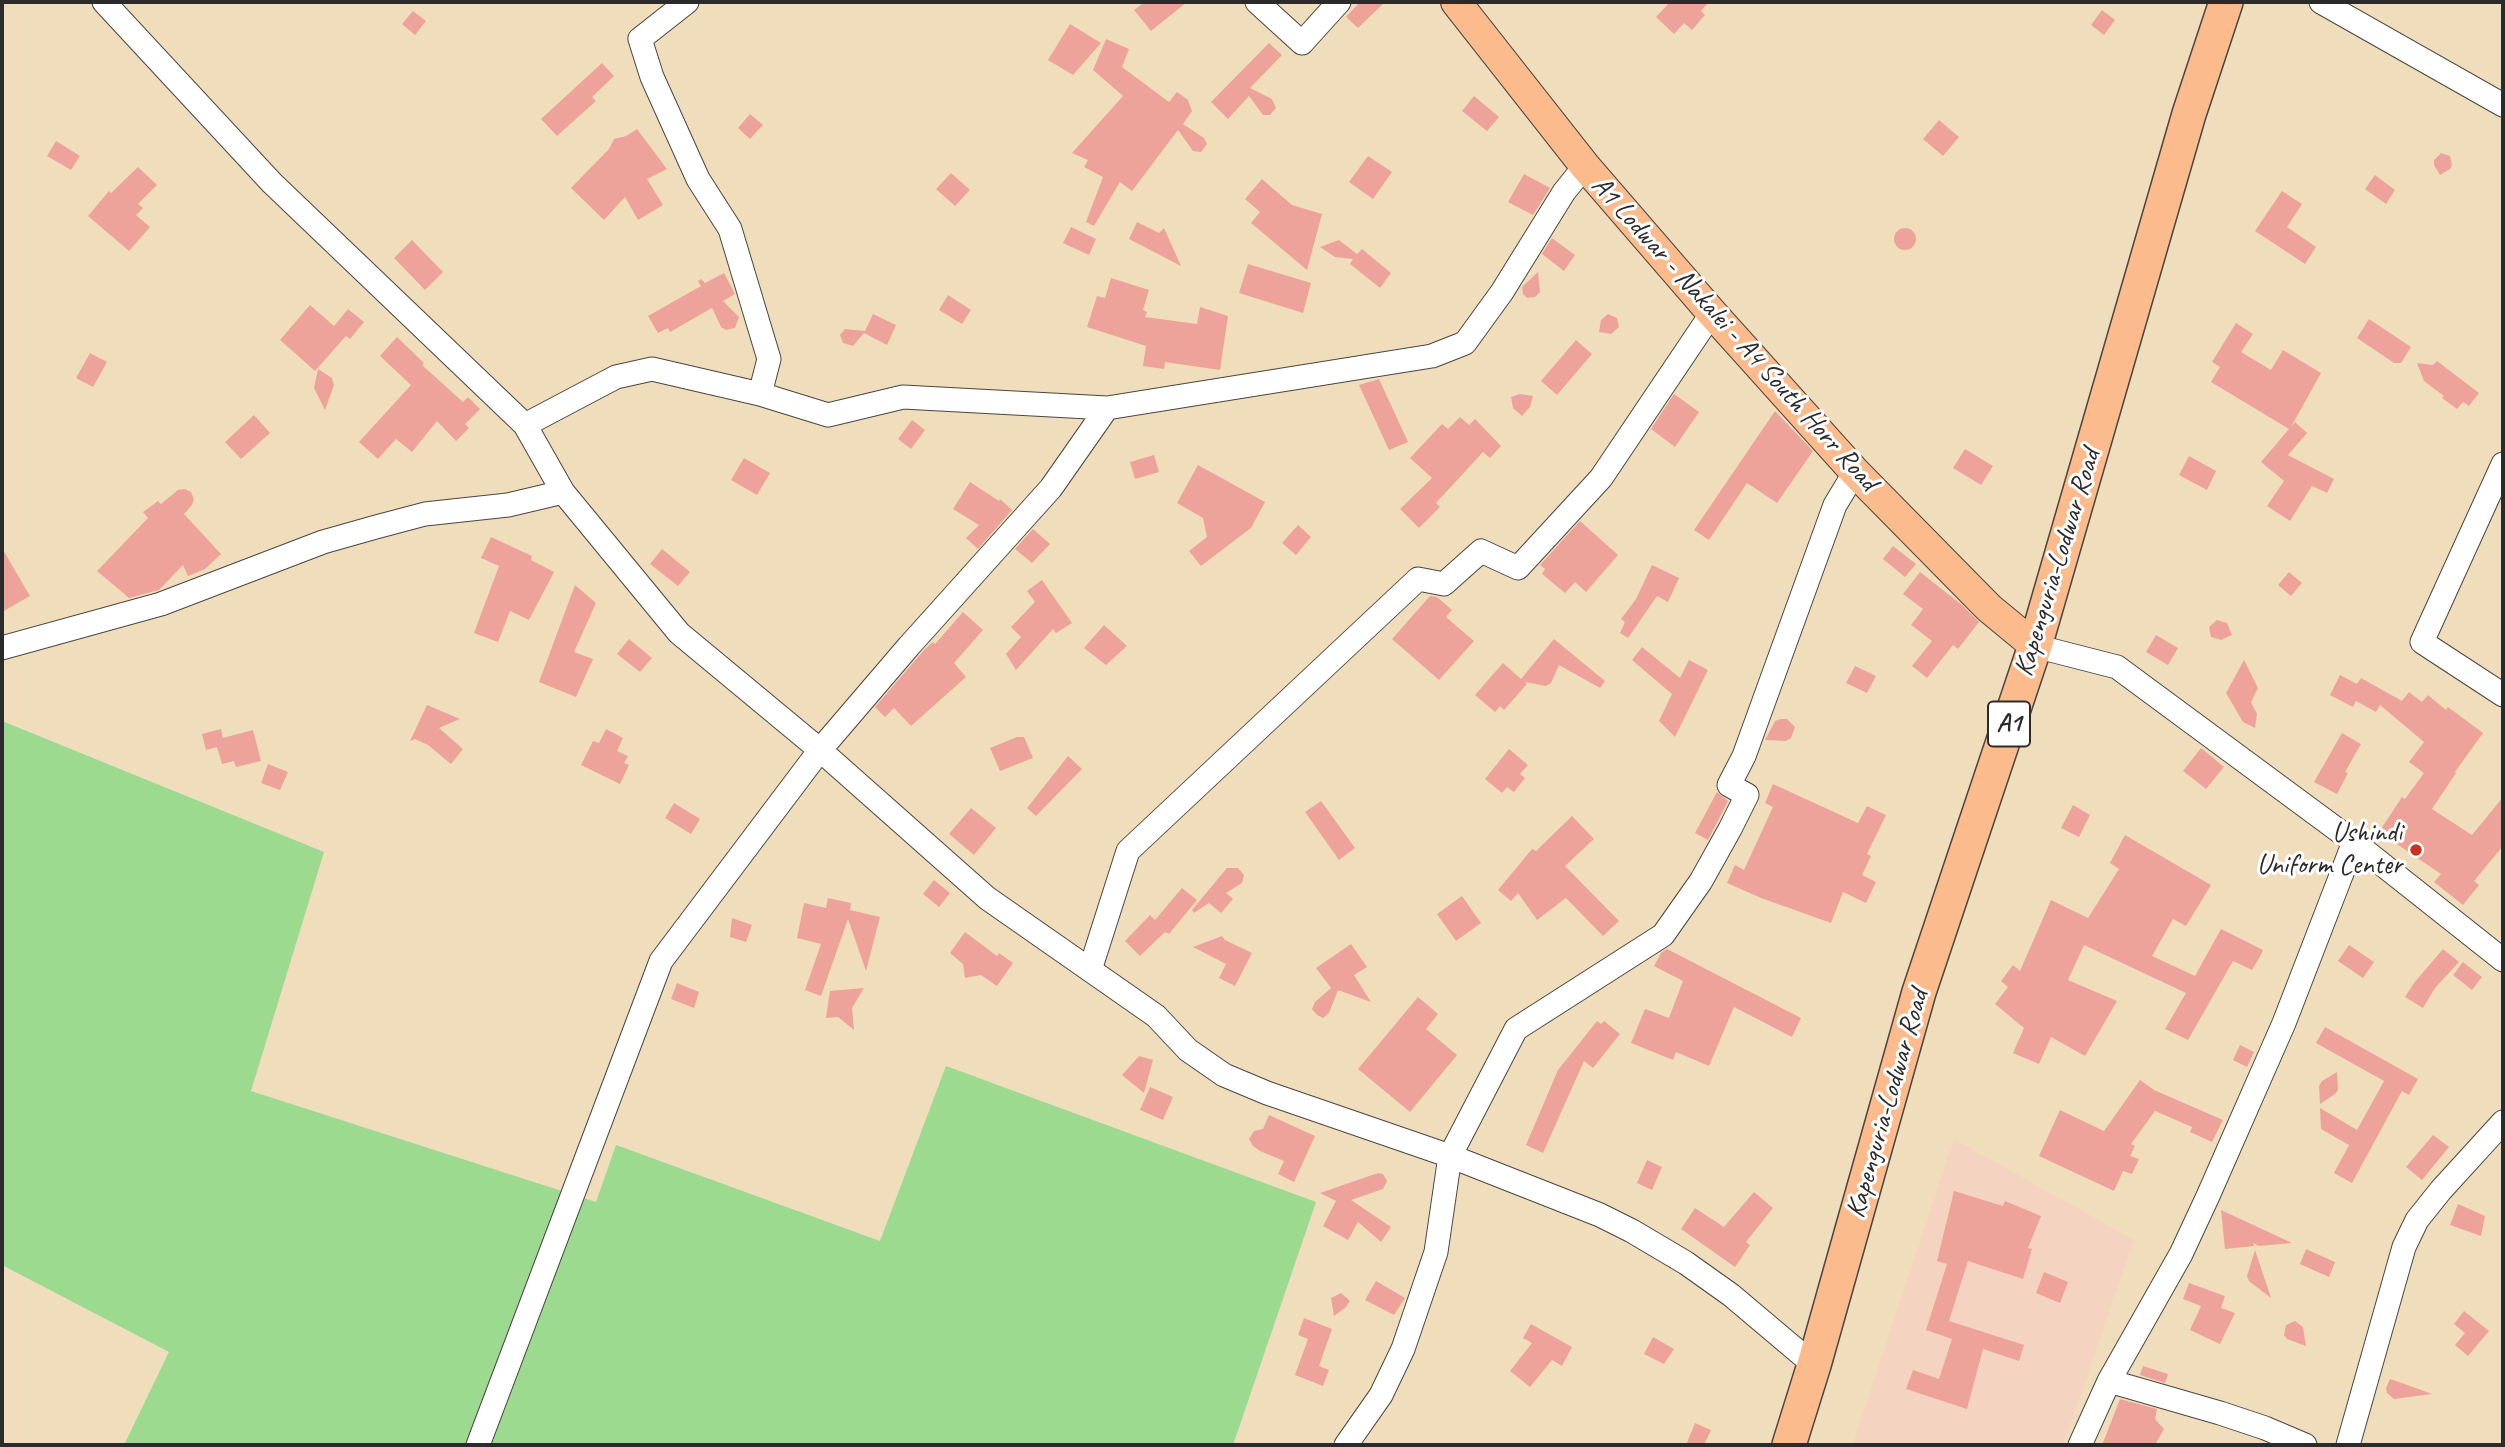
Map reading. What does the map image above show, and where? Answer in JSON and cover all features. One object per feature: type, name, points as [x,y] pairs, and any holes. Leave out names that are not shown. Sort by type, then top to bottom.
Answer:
[{"type":"highway","name":"Kapenguria-Lodwar Road","points":[[1789,1445],[1919,992],[2035,646],[2189,114],[2226,2]]},
{"type":"main road","name":"A1 Lodwar - Nakalei - A4 South Horr Road","points":[[1456,2],[1585,166],[1712,313],[1855,472],[1989,608],[2035,646]]},
{"type":"street","points":[[104,2],[272,183],[525,425],[563,492],[678,634],[820,751],[987,898],[1156,1016],[1188,1050],[1224,1074],[1267,1093],[1556,1196],[1632,1231],[1686,1263],[1731,1295],[1814,1365]]},
{"type":"street","points":[[687,2],[640,39],[652,77],[698,179],[730,229],[769,359],[760,394]]},
{"type":"street","points":[[1257,2],[1302,43],[1339,2]]},
{"type":"street","points":[[2320,2],[2503,104]]},
{"type":"street","points":[[525,425],[617,377],[652,369],[760,394],[828,415],[902,397],[1107,408],[1432,356],[1465,343],[1509,282],[1564,192],[1585,166]]},
{"type":"street","points":[[1090,970],[1128,851],[1418,579],[1444,584],[1481,551],[1518,568],[1601,478],[1712,313]]},
{"type":"street","points":[[478,1445],[661,961],[820,751],[909,646],[1051,488],[1107,408]]},
{"type":"street","points":[[2503,464],[2422,642],[2503,695]]},
{"type":"street","points":[[1346,1445],[1381,1395],[1403,1349],[1436,1252],[1450,1156],[1516,1029],[1663,935],[1701,881],[1747,795],[1730,785],[1744,756],[1835,505],[1855,472]]},
{"type":"street","points":[[2,648],[161,604],[323,542],[362,531],[425,514],[508,505],[563,492]]},
{"type":"street","points":[[2035,646],[2117,667],[2354,842],[2503,960]]},
{"type":"street","points":[[2080,1445],[2109,1381],[2181,1254],[2208,1196],[2284,1023],[2354,842]]},
{"type":"street","points":[[2348,1445],[2404,1247],[2417,1220],[2503,1122]]},
{"type":"street","points":[[2109,1381],[2220,1413],[2305,1445]]},
{"type":"shaded area","points":[[1954,1139],[2134,1240],[2063,1445],[1853,1445]]},
{"type":"green space","points":[[2,721],[324,852],[251,1091],[596,1202],[616,1145],[880,1241],[946,1066],[1316,1202],[1233,1445],[124,1445],[169,1352],[2,1265]]},
{"type":"building","points":[[1145,2],[1187,2],[1151,31],[1134,10]]},
{"type":"building","points":[[1360,2],[1385,2],[1358,28],[1346,17]]},
{"type":"building","points":[[1670,2],[1709,2],[1701,11],[1705,15],[1692,30],[1684,23],[1674,34],[1656,17]]},
{"type":"building","points":[[2102,10],[2115,20],[2104,35],[2091,25]]},
{"type":"building","points":[[413,11],[426,21],[415,35],[402,24]]},
{"type":"building","points":[[1070,24],[1101,43],[1073,75],[1048,60]]},
{"type":"building","points":[[1106,39],[1129,49],[1122,67],[1169,102],[1177,92],[1188,100],[1192,111],[1183,124],[1204,138],[1207,144],[1201,152],[1193,151],[1178,130],[1132,191],[1120,182],[1094,226],[1086,222],[1103,177],[1084,167],[1088,160],[1072,153],[1123,96],[1093,70]]},
{"type":"building","points":[[1269,43],[1282,55],[1250,88],[1272,99],[1276,108],[1270,115],[1263,115],[1249,96],[1228,119],[1211,102]]},
{"type":"building","points":[[602,63],[614,76],[592,97],[596,101],[557,136],[541,119]]},
{"type":"building","points":[[1474,96],[1499,117],[1487,131],[1462,111]]},
{"type":"building","points":[[750,114],[763,125],[750,139],[738,128]]},
{"type":"building","points":[[1939,120],[1959,137],[1943,156],[1923,139]]},
{"type":"building","points":[[637,129],[667,169],[647,179],[663,205],[638,220],[625,197],[604,220],[571,188],[609,149],[614,139]]},
{"type":"building","points":[[56,141],[80,156],[71,170],[47,156]]},
{"type":"building","points":[[2441,153],[2450,156],[2452,165],[2440,175],[2434,160]]},
{"type":"building","points":[[1368,156],[1392,172],[1373,199],[1349,182]]},
{"type":"building","points":[[138,167],[157,185],[138,204],[143,208],[136,215],[150,227],[129,251],[88,216],[109,191],[111,193]]},
{"type":"building","points":[[951,173],[970,190],[955,206],[936,189]]},
{"type":"building","points":[[1524,174],[1550,188],[1533,215],[1508,202]]},
{"type":"building","points":[[2375,175],[2395,190],[2386,204],[2365,189]]},
{"type":"building","points":[[1262,179],[1292,205],[1322,214],[1307,270],[1251,223],[1260,212],[1245,199]]},
{"type":"building","points":[[2282,191],[2302,204],[2287,227],[2316,247],[2305,264],[2255,231]]},
{"type":"building","points":[[1137,222],[1159,233],[1164,228],[1181,266],[1129,239]]},
{"type":"building","points":[[1071,227],[1096,239],[1089,255],[1063,243]]},
{"type":"building","points":[[1905,228],[1913,231],[1916,239],[1913,247],[1905,250],[1897,247],[1894,239],[1897,231]]},
{"type":"building","points":[[1552,238],[1575,255],[1564,271],[1542,254]]},
{"type":"building","points":[[412,240],[443,272],[425,290],[394,258]]},
{"type":"building","points":[[1339,240],[1357,254],[1362,249],[1391,273],[1380,288],[1350,264],[1353,259],[1335,257],[1320,247]]},
{"type":"building","points":[[1248,264],[1311,283],[1303,313],[1239,293]]},
{"type":"building","points":[[1538,272],[1540,292],[1535,297],[1527,298],[1522,287]]},
{"type":"building","points":[[724,273],[735,294],[723,301],[739,317],[735,328],[726,330],[721,327],[712,308],[670,332],[668,328],[658,333],[648,316],[701,286],[698,281],[701,279],[705,283]]},
{"type":"building","points":[[1111,278],[1149,290],[1143,310],[1147,312],[1145,317],[1197,324],[1200,307],[1228,316],[1220,370],[1165,362],[1164,369],[1143,366],[1146,346],[1087,327],[1097,296],[1105,298]]},
{"type":"building","points":[[948,295],[971,310],[962,324],[939,310]]},
{"type":"building","points":[[310,305],[334,326],[348,309],[364,322],[350,339],[346,336],[315,371],[280,340]]},
{"type":"building","points":[[873,314],[896,325],[887,345],[864,333],[853,346],[843,343],[840,335],[845,329],[865,331]]},
{"type":"building","points":[[1608,314],[1617,318],[1619,327],[1611,334],[1599,332],[1601,320]]},
{"type":"building","points":[[2369,319],[2411,347],[2401,363],[2394,363],[2357,338]]},
{"type":"building","points":[[2236,323],[2253,334],[2241,352],[2271,370],[2283,350],[2321,373],[2291,427],[2295,422],[2307,433],[2288,455],[2334,479],[2327,493],[2312,486],[2290,521],[2267,506],[2284,481],[2261,462],[2289,429],[2211,382],[2220,367],[2212,362]]},
{"type":"building","points":[[397,337],[424,363],[422,365],[463,402],[468,397],[480,409],[465,424],[469,428],[456,441],[437,421],[412,452],[396,439],[378,459],[359,442],[411,385],[380,356]]},
{"type":"building","points":[[1576,340],[1592,354],[1557,395],[1541,381]]},
{"type":"building","points":[[90,353],[107,362],[93,387],[76,378]]},
{"type":"building","points":[[2437,361],[2479,393],[2469,406],[2463,402],[2457,409],[2424,381],[2417,363],[2433,365]]},
{"type":"building","points":[[318,369],[332,378],[334,385],[325,410],[314,388]]},
{"type":"building","points":[[1379,379],[1408,442],[1389,450],[1359,385]]},
{"type":"building","points":[[1520,394],[1533,396],[1530,407],[1522,416],[1513,408],[1511,397]]},
{"type":"building","points":[[1674,394],[1699,412],[1675,447],[1651,429]]},
{"type":"building","points":[[1775,411],[1813,451],[1777,503],[1747,483],[1709,540],[1694,530]]},
{"type":"building","points":[[254,415],[270,433],[241,459],[225,442]]},
{"type":"building","points":[[1460,417],[1469,425],[1475,419],[1501,446],[1490,458],[1483,452],[1436,503],[1440,507],[1419,528],[1400,509],[1432,478],[1410,458],[1442,424],[1448,429]]},
{"type":"building","points":[[912,420],[925,430],[911,449],[898,439]]},
{"type":"building","points":[[1965,449],[1993,466],[1981,485],[1953,468]]},
{"type":"building","points":[[1154,455],[1159,472],[1135,479],[1130,462]]},
{"type":"building","points":[[2189,456],[2216,471],[2207,490],[2179,475]]},
{"type":"building","points":[[744,458],[770,473],[757,495],[731,480]]},
{"type":"building","points":[[1198,465],[1265,502],[1251,528],[1201,566],[1189,551],[1207,537],[1203,518],[1177,503]]},
{"type":"building","points":[[970,482],[999,501],[1000,499],[1012,510],[978,549],[966,538],[979,525],[953,509]]},
{"type":"building","points":[[178,490],[191,492],[194,499],[184,514],[221,554],[205,569],[188,576],[183,565],[159,590],[129,598],[97,571],[148,518],[143,512],[158,501],[161,504]]},
{"type":"building","points":[[1580,521],[1618,555],[1586,592],[1575,582],[1565,593],[1542,574],[1545,569],[1540,565]]},
{"type":"building","points":[[1298,525],[1311,537],[1296,555],[1282,543]]},
{"type":"building","points":[[1033,529],[1050,544],[1032,563],[1015,549]]},
{"type":"building","points":[[491,537],[532,556],[531,560],[554,572],[529,620],[510,611],[498,642],[474,633],[499,566],[481,558]]},
{"type":"building","points":[[1893,546],[1916,564],[1905,577],[1883,559]]},
{"type":"building","points":[[2,548],[30,596],[2,612]]},
{"type":"building","points":[[662,549],[690,572],[678,586],[650,564]]},
{"type":"building","points":[[1652,565],[1679,578],[1668,602],[1657,596],[1628,638],[1620,633],[1625,622],[1621,619],[1636,599]]},
{"type":"building","points":[[1920,572],[1979,622],[1958,649],[1953,645],[1927,678],[1912,666],[1932,641],[1911,625],[1923,609],[1903,594]]},
{"type":"building","points":[[2289,572],[2302,583],[2291,596],[2278,585]]},
{"type":"building","points":[[1042,580],[1072,623],[1056,633],[1053,629],[1016,670],[1006,654],[1021,637],[1011,627],[1035,602],[1027,591]]},
{"type":"building","points":[[575,585],[596,603],[574,652],[593,659],[576,697],[539,682]]},
{"type":"building","points":[[1430,596],[1437,597],[1452,610],[1446,617],[1474,641],[1439,680],[1392,639]]},
{"type":"building","points":[[963,612],[983,630],[954,663],[966,677],[911,726],[894,708],[885,717],[875,707],[925,649],[933,642],[935,644]]},
{"type":"building","points":[[2217,620],[2227,623],[2232,635],[2221,640],[2211,637],[2209,627]]},
{"type":"building","points":[[1104,625],[1127,646],[1106,665],[1084,648]]},
{"type":"building","points":[[2156,635],[2178,648],[2168,665],[2146,652]]},
{"type":"building","points":[[629,639],[652,658],[640,672],[617,654]]},
{"type":"building","points":[[1554,639],[1605,681],[1600,688],[1559,665],[1551,683],[1546,686],[1525,682],[1527,684],[1504,710],[1500,706],[1495,712],[1475,695],[1503,663],[1521,679]]},
{"type":"building","points":[[1642,647],[1680,678],[1689,660],[1708,670],[1675,737],[1659,721],[1672,694],[1632,660]]},
{"type":"building","points":[[2244,660],[2258,688],[2251,702],[2257,714],[2255,728],[2243,722],[2226,693]]},
{"type":"building","points":[[1855,666],[1876,676],[1867,693],[1846,683]]},
{"type":"building","points":[[2340,675],[2357,684],[2361,678],[2402,701],[2409,692],[2422,702],[2428,695],[2446,710],[2448,707],[2483,733],[2432,809],[2472,835],[2503,797],[2503,846],[2474,881],[2479,885],[2463,905],[2434,882],[2441,874],[2379,832],[2402,797],[2405,799],[2424,773],[2409,762],[2424,742],[2380,705],[2376,712],[2356,701],[2353,707],[2330,695]]},
{"type":"building","points":[[427,705],[460,719],[439,728],[463,749],[451,764],[428,745],[415,739],[410,741]]},
{"type":"building","points":[[1787,719],[1795,727],[1791,738],[1786,741],[1765,740],[1775,721]]},
{"type":"building","points":[[221,729],[223,738],[253,730],[261,761],[236,767],[234,761],[222,764],[217,747],[206,750],[202,734]]},
{"type":"building","points":[[606,729],[623,738],[617,751],[628,756],[624,763],[629,765],[620,784],[581,765],[593,741],[599,743]]},
{"type":"building","points":[[2342,733],[2361,744],[2345,772],[2348,773],[2337,794],[2314,782]]},
{"type":"building","points":[[1017,737],[1024,737],[1033,758],[1000,771],[990,748]]},
{"type":"building","points":[[2201,748],[2224,767],[2206,789],[2183,771]]},
{"type":"building","points":[[1509,749],[1528,765],[1520,774],[1525,778],[1514,792],[1507,787],[1502,793],[1485,779]]},
{"type":"building","points":[[1068,756],[1082,769],[1036,816],[1027,808]]},
{"type":"building","points":[[268,764],[288,772],[280,790],[261,783]]},
{"type":"building","points":[[1773,784],[1858,823],[1867,806],[1886,815],[1867,854],[1871,856],[1862,875],[1876,882],[1866,903],[1843,892],[1831,923],[1727,883],[1735,865],[1744,870],[1773,807],[1765,803]]},
{"type":"building","points":[[1717,792],[1728,801],[1708,840],[1695,833]]},
{"type":"building","points":[[1321,801],[1355,848],[1339,860],[1305,812]]},
{"type":"building","points":[[674,803],[700,819],[691,834],[665,818]]},
{"type":"building","points":[[2073,805],[2090,815],[2079,837],[2061,828]]},
{"type":"building","points":[[971,808],[996,828],[974,855],[949,834]]},
{"type":"building","points":[[1572,816],[1594,839],[1565,866],[1619,921],[1603,936],[1566,898],[1537,920],[1518,893],[1511,901],[1498,890],[1532,849],[1536,851]]},
{"type":"building","points":[[2125,835],[2211,885],[2186,926],[2173,919],[2152,956],[2195,976],[2221,929],[2263,950],[2261,955],[2252,970],[2233,961],[2188,1040],[2165,1029],[2186,993],[2084,945],[2068,980],[2117,1001],[2085,1056],[2051,1037],[2039,1064],[2013,1053],[2024,1028],[1995,1004],[2008,987],[2001,981],[2013,965],[2020,971],[2051,900],[2088,918],[2119,869],[2110,863]]},
{"type":"building","points":[[1227,868],[1238,868],[1244,875],[1242,883],[1226,893],[1233,899],[1221,913],[1209,903],[1194,913],[1192,910]]},
{"type":"building","points":[[934,880],[950,893],[939,907],[923,894]]},
{"type":"building","points":[[1182,888],[1197,900],[1169,934],[1165,932],[1140,956],[1125,941],[1150,915],[1155,920]]},
{"type":"building","points":[[1462,896],[1481,923],[1456,941],[1437,914]]},
{"type":"building","points":[[828,898],[851,903],[850,910],[880,917],[866,971],[848,919],[821,996],[805,990],[821,944],[797,938],[804,903],[826,908]]},
{"type":"building","points":[[732,918],[752,925],[746,942],[730,937]]},
{"type":"building","points":[[965,932],[997,956],[999,953],[1013,963],[997,986],[981,975],[965,978],[963,964],[950,953]]},
{"type":"building","points":[[1222,936],[1252,953],[1235,986],[1219,978],[1226,964],[1193,947]]},
{"type":"building","points":[[1351,944],[1367,967],[1354,975],[1371,1002],[1338,990],[1329,1013],[1323,1018],[1312,1009],[1315,1002],[1331,988],[1316,968]]},
{"type":"building","points":[[2349,945],[2374,962],[2363,978],[2338,961]]},
{"type":"building","points":[[1667,949],[1801,1018],[1792,1037],[1734,1007],[1709,1066],[1676,1052],[1673,1060],[1631,1043],[1645,1009],[1669,1018],[1683,981],[1654,966],[1661,953]]},
{"type":"building","points":[[2443,949],[2459,962],[2435,988],[2423,1008],[2405,997]]},
{"type":"building","points":[[2463,962],[2482,977],[2472,990],[2453,975]]},
{"type":"building","points":[[677,983],[699,992],[694,1008],[671,999]]},
{"type":"building","points":[[864,988],[852,1008],[854,1030],[838,1017],[826,1018],[830,991]]},
{"type":"building","points":[[1418,997],[1438,1014],[1426,1029],[1457,1055],[1410,1112],[1358,1069]]},
{"type":"building","points":[[1597,1021],[1601,1024],[1604,1021],[1620,1034],[1593,1068],[1584,1061],[1543,1153],[1526,1145],[1558,1070]]},
{"type":"building","points":[[2325,1027],[2418,1079],[2409,1095],[2402,1091],[2352,1183],[2334,1173],[2349,1145],[2321,1129],[2320,1108],[2357,1130],[2384,1081],[2316,1043]]},
{"type":"building","points":[[2240,1045],[2254,1052],[2247,1067],[2233,1060]]},
{"type":"building","points":[[1139,1056],[1153,1060],[1144,1093],[1122,1075]]},
{"type":"building","points":[[2337,1072],[2338,1090],[2320,1104],[2319,1086],[2322,1081]]},
{"type":"building","points":[[2140,1080],[2154,1090],[2223,1120],[2212,1142],[2190,1132],[2192,1127],[2155,1111],[2131,1144],[2135,1146],[2130,1156],[2139,1159],[2132,1174],[2123,1171],[2114,1191],[2039,1156],[2060,1110],[2104,1131]]},
{"type":"building","points":[[1150,1087],[1173,1097],[1163,1120],[1140,1110]]},
{"type":"building","points":[[1269,1115],[1315,1136],[1294,1182],[1278,1174],[1284,1161],[1260,1151],[1249,1139],[1254,1131],[1263,1129]]},
{"type":"building","points":[[2433,1135],[2449,1147],[2422,1180],[2406,1167]]},
{"type":"building","points":[[1647,1160],[1662,1167],[1652,1190],[1637,1183]]},
{"type":"building","points":[[1378,1173],[1383,1174],[1387,1181],[1383,1189],[1351,1200],[1391,1227],[1381,1242],[1358,1222],[1348,1240],[1323,1226],[1336,1201],[1320,1193]]},
{"type":"building","points":[[1954,1191],[2003,1206],[2005,1201],[2041,1216],[2028,1248],[2032,1249],[2023,1279],[1968,1261],[1949,1321],[2024,1345],[2019,1361],[1983,1349],[1967,1409],[1906,1389],[1913,1370],[1939,1379],[1952,1339],[1926,1330],[1947,1264],[1937,1261]]},
{"type":"building","points":[[1754,1192],[1773,1208],[1746,1242],[1750,1245],[1735,1267],[1681,1229],[1695,1208],[1724,1227]]},
{"type":"building","points":[[2458,1204],[2485,1216],[2481,1236],[2450,1225]]},
{"type":"building","points":[[2221,1210],[2292,1243],[2259,1246],[2253,1243],[2254,1246],[2225,1249]]},
{"type":"building","points":[[2306,1249],[2335,1262],[2329,1277],[2300,1264]]},
{"type":"building","points":[[2255,1250],[2271,1298],[2249,1281],[2247,1276]]},
{"type":"building","points":[[2044,1272],[2068,1282],[2060,1303],[2036,1293]]},
{"type":"building","points":[[1376,1281],[1405,1298],[1394,1315],[1365,1300]]},
{"type":"building","points":[[2189,1283],[2225,1296],[2221,1308],[2235,1313],[2220,1344],[2190,1330],[2201,1306],[2183,1299]]},
{"type":"building","points":[[1341,1293],[1350,1301],[1334,1316],[1331,1298]]},
{"type":"building","points":[[2464,1311],[2489,1331],[2468,1356],[2455,1345],[2465,1333],[2454,1324]]},
{"type":"building","points":[[1304,1318],[1332,1329],[1319,1366],[1329,1370],[1323,1386],[1295,1375],[1308,1339],[1298,1335]]},
{"type":"building","points":[[2295,1321],[2303,1327],[2306,1346],[2287,1339],[2284,1335],[2286,1325]]},
{"type":"building","points":[[1531,1324],[1572,1347],[1562,1366],[1552,1360],[1530,1387],[1510,1371],[1532,1343],[1523,1338]]},
{"type":"building","points":[[1653,1337],[1674,1349],[1664,1364],[1644,1354]]},
{"type":"building","points":[[2143,1366],[2168,1374],[2165,1383],[2140,1375]]},
{"type":"building","points":[[2390,1379],[2432,1394],[2394,1399],[2387,1393],[2386,1388]]},
{"type":"building","points":[[2120,1399],[2157,1409],[2155,1419],[2164,1429],[2155,1445],[2102,1445]]},
{"type":"building","points":[[1695,1423],[1711,1430],[1704,1445],[1686,1445]]},
{"type":"place","name":"Ushindi Uniform Center","points":[[2416,850]]}]
